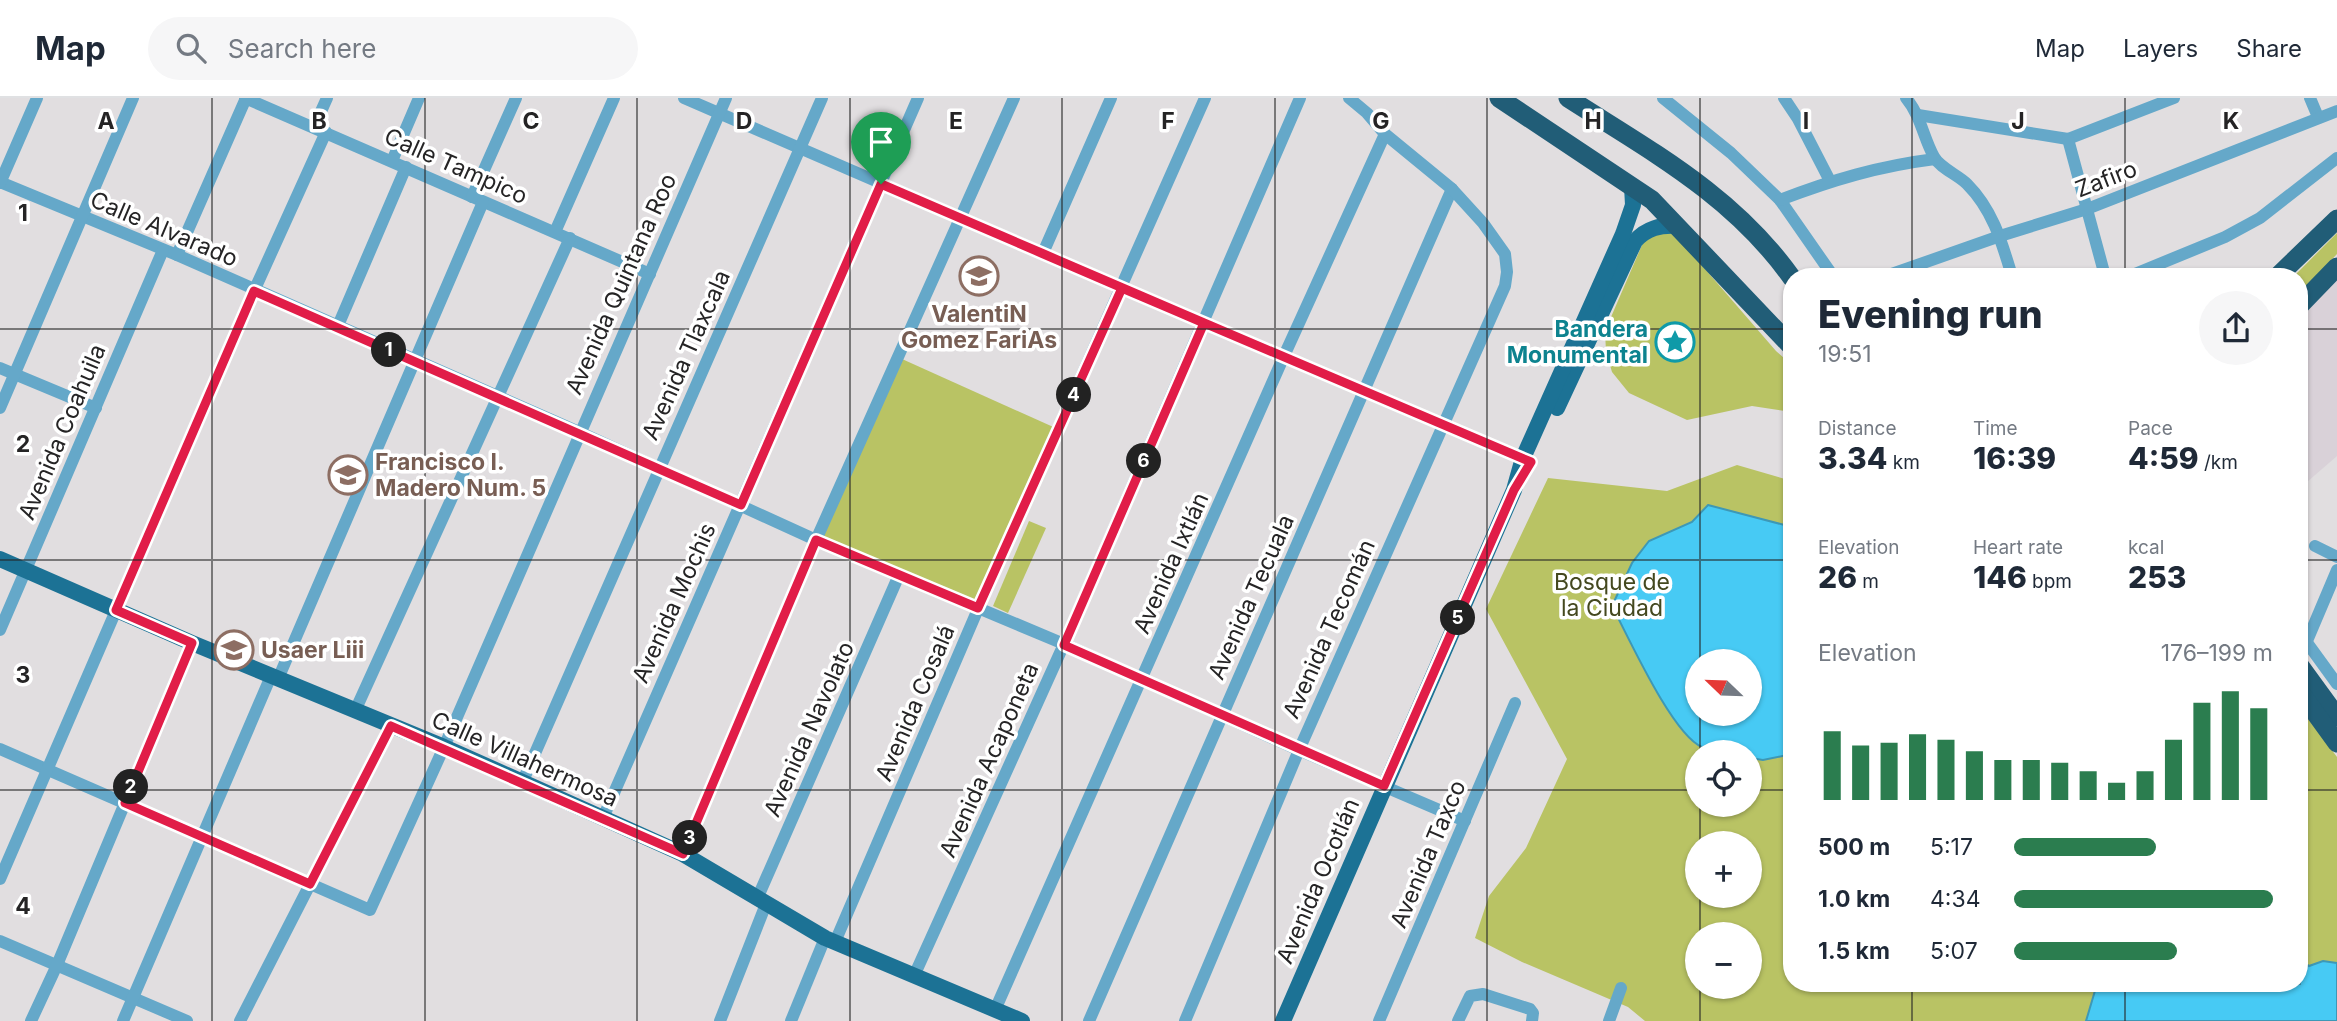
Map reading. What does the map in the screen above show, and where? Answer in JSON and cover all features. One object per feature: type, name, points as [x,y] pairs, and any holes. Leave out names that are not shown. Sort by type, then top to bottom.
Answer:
[{"type":"highway","points":[[1568,98],[1690,177],[1725,203],[1757,234],[1784,268]]},
{"type":"highway","points":[[1502,99],[1524,105],[1652,201],[1783,337]]},
{"type":"highway","points":[[2286,268],[2337,219]]},
{"type":"highway","points":[[2308,297],[2337,267]]},
{"type":"highway","points":[[2308,677],[2337,717]]},
{"type":"highway","points":[[2308,703],[2337,743]]},
{"type":"main road","name":"Avenida Ocotlán","points":[[1283,1021],[1623,234],[1633,205],[1632,186]]},
{"type":"main road","name":"Avenida Ocotlán","points":[[1527,460],[1634,241],[1650,229],[1678,226]]},
{"type":"main road","name":"Calle Villahermosa","points":[[0,559],[192,643],[444,747],[683,854],[830,940],[1022,1021]]},
{"type":"street","points":[[0,182],[37,98]]},
{"type":"street","points":[[0,408],[133,98]]},
{"type":"street","points":[[177,255],[246,98]]},
{"type":"street","name":"Calle Tampico","points":[[246,98],[650,274]]},
{"type":"street","points":[[0,879],[254,291],[320,130],[327,98]]},
{"type":"street","points":[[392,161],[419,98]]},
{"type":"street","points":[[123,1021],[416,362],[516,98]]},
{"type":"street","points":[[555,232],[614,98]]},
{"type":"street","points":[[684,98],[1442,426],[1527,460]]},
{"type":"street","name":"Avenida Quintana Roo","points":[[310,884],[370,910],[444,747],[726,98]]},
{"type":"street","name":"Avenida Tlaxcala","points":[[522,783],[822,98]]},
{"type":"street","name":"Avenida Mochis","points":[[603,818],[918,98]]},
{"type":"street","points":[[683,854],[816,540],[1014,98]]},
{"type":"street","points":[[1043,253],[1111,98]]},
{"type":"street","name":"Avenida Cosalá","points":[[792,1021],[1205,98]]},
{"type":"street","name":"Avenida Acaponeta","points":[[915,976],[1064,645],[1300,98]]},
{"type":"street","name":"Avenida Tecomán","points":[[1185,1021],[1299,750],[1502,296],[1507,272],[1505,254],[1483,223],[1452,189],[1385,134],[1367,113],[1349,98]]},
{"type":"street","points":[[1663,98],[1731,153],[1780,200],[1827,268]]},
{"type":"street","points":[[1784,98],[1830,181]]},
{"type":"street","points":[[1906,98],[1918,115],[1935,159],[1965,182],[1980,198],[2000,236],[2010,268]]},
{"type":"street","points":[[1918,115],[2068,139],[2174,98]]},
{"type":"street","points":[[2310,98],[2318,117]]},
{"type":"street","name":"Zafiro","points":[[1909,268],[2087,209],[2337,111]]},
{"type":"street","name":"Avenida Ixtlán","points":[[995,1010],[1385,134]]},
{"type":"street","points":[[2068,139],[2103,268]]},
{"type":"street","points":[[2149,268],[2225,237],[2260,218],[2337,158]]},
{"type":"street","points":[[1780,200],[1830,181],[1889,165],[1935,159]]},
{"type":"street","points":[[337,328],[406,167]]},
{"type":"street","name":"Calle Alvarado","points":[[0,182],[177,255],[816,540],[1064,645],[1465,821]]},
{"type":"street","name":"Avenida Tecuala","points":[[1089,1021],[1452,189]]},
{"type":"street","points":[[355,711],[570,239]]},
{"type":"street","name":"Avenida Coahuila","points":[[0,630],[163,250]]},
{"type":"street","points":[[0,368],[96,408]]},
{"type":"street","points":[[2315,545],[2337,557]]},
{"type":"street","points":[[2308,627],[2337,570]]},
{"type":"street","name":"Avenida Navolato","points":[[720,1021],[761,902],[899,575]]},
{"type":"street","points":[[32,1021],[192,643]]},
{"type":"street","points":[[2308,644],[2337,684]]},
{"type":"street","name":"Avenida Taxco","points":[[1379,1021],[1515,703]]},
{"type":"street","points":[[240,1021],[391,726]]},
{"type":"street","points":[[0,749],[310,884]]},
{"type":"street","points":[[0,941],[187,1021]]},
{"type":"street","points":[[1609,1021],[1621,988]]},
{"type":"street","points":[[1458,1021],[1470,996],[1483,994],[1530,1009],[1533,1013],[1532,1021]]},
{"type":"shaded area","points":[[2337,262],[2337,456],[2308,481],[2308,290]]},
{"type":"green space","points":[[1660,230],[1673,232],[1783,357],[1783,411],[1752,406],[1687,420],[1629,393],[1612,372],[1606,352],[1605,331],[1645,238]]},
{"type":"green space","points":[[2337,233],[2337,254],[2308,285],[2308,268],[2302,268]]},
{"type":"green space","points":[[902,359],[1060,430],[982,610],[820,540]]},
{"type":"green space","name":"Bosque de la Ciudad","points":[[1737,465],[1783,478],[1783,992],[2308,992],[2308,718],[2337,757],[2337,1021],[1645,1021],[1628,1007],[1522,962],[1475,938],[1489,896],[1526,848],[1567,759],[1486,609],[1548,478],[1667,491]]},
{"type":"green space","points":[[1029,521],[1046,528],[1008,613],[993,606]]},
{"type":"water","points":[[1708,505],[1783,525],[1783,756],[1762,760],[1762,740],[1692,740],[1678,724],[1652,684],[1612,606],[1632,563],[1649,541],[1692,522]]},
{"type":"water","points":[[2323,961],[2337,963],[2337,1021],[2086,1021],[2095,992],[2308,992],[2308,965]]},
{"type":"place","name":"ValentiN Gomez FariAs","points":[[979,276]]},
{"type":"place","name":"Bandera Monumental","points":[[1675,342]]},
{"type":"place","name":"Francisco I. Madero Num. 5","points":[[348,475]]},
{"type":"place","name":"Usaer Liii","points":[[234,650]]},
{"type":"route","points":[[881,184],[741,505],[254,291],[116,610],[192,643],[125,803],[310,884],[391,726],[683,854],[816,540],[978,608],[1122,288],[1204,323],[1284,356],[1442,426],[1531,462],[1514,490],[1384,786],[1064,645],[1204,323],[881,184]]}]
